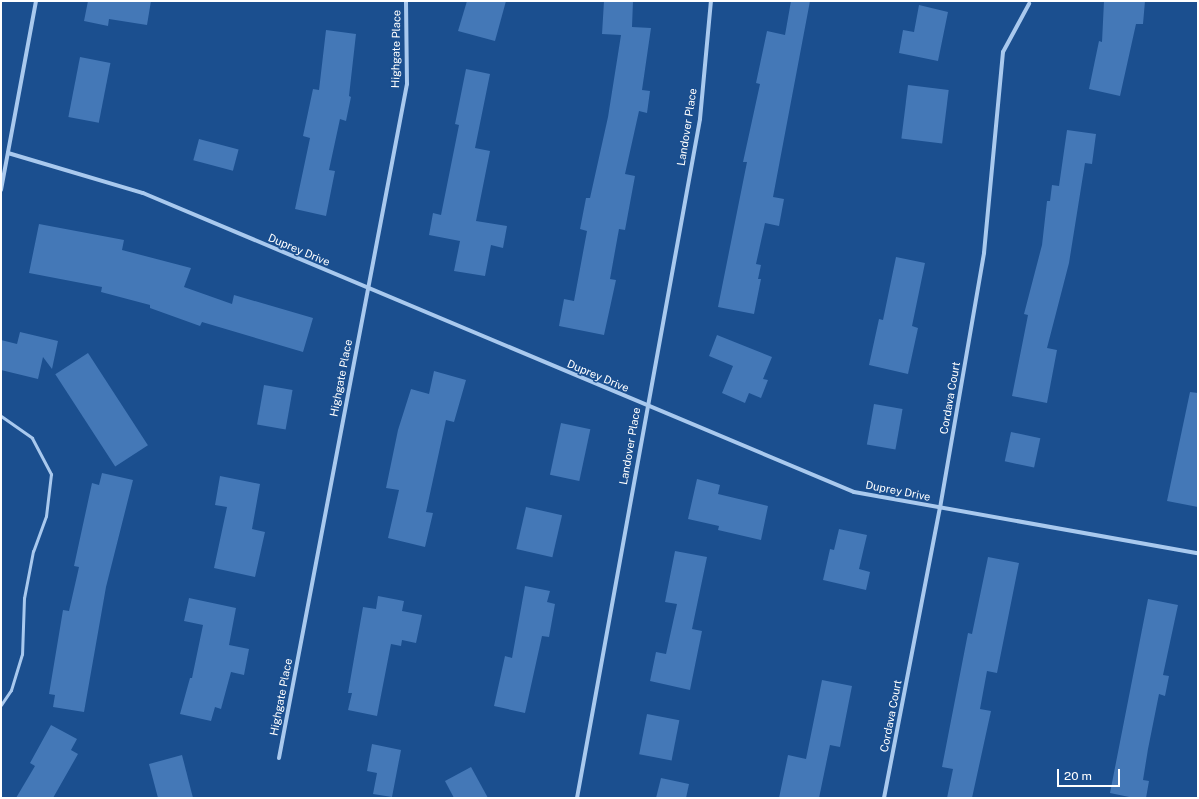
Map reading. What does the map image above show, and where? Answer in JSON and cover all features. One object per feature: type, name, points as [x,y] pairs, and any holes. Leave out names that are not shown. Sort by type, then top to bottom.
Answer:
[{"type":"street","points":[[1,190],[36,1]]},
{"type":"street","name":"Highgate Place","points":[[278,758],[406,84],[406,1]]},
{"type":"street","name":"Landover Place","points":[[577,798],[646,406],[700,119],[711,1]]},
{"type":"street","name":"Cordava Court","points":[[884,798],[940,508],[984,253],[1003,52],[1029,4]]},
{"type":"street","name":"Duprey Drive","points":[[8,153],[143,193],[367,289],[854,492],[1198,553]]},
{"type":"lane","points":[[1,416],[32,438],[51,474],[46,516],[33,551],[24,598],[22,654],[11,690],[1,705]]},
{"type":"building","points":[[88,1],[151,1],[147,25],[109,19],[108,26],[84,21]]},
{"type":"building","points":[[467,1],[506,1],[495,41],[458,31]]},
{"type":"building","points":[[604,1],[633,1],[632,27],[651,28],[642,90],[650,91],[647,113],[639,111],[625,174],[635,176],[625,230],[619,229],[610,279],[616,280],[604,335],[559,326],[564,299],[574,301],[587,231],[580,229],[586,198],[590,198],[608,117],[621,35],[602,34]]},
{"type":"building","points":[[791,1],[810,1],[773,197],[784,199],[779,226],[765,223],[756,264],[761,265],[758,279],[761,279],[754,314],[718,307],[747,162],[743,162],[760,84],[756,83],[767,31],[785,35]]},
{"type":"building","points":[[1104,1],[1145,1],[1143,24],[1136,24],[1120,96],[1089,89],[1099,41],[1102,42]]},
{"type":"building","points":[[919,5],[948,12],[938,61],[899,53],[903,30],[914,32]]},
{"type":"building","points":[[326,30],[356,34],[349,96],[351,97],[346,121],[340,119],[329,170],[335,171],[326,216],[295,209],[310,138],[303,136],[313,89],[319,90]]},
{"type":"building","points":[[80,57],[110,63],[99,123],[68,117]]},
{"type":"building","points":[[466,69],[490,74],[475,148],[490,151],[476,221],[507,226],[503,248],[491,245],[485,276],[454,271],[460,241],[429,235],[433,213],[441,215],[459,125],[455,124]]},
{"type":"building","points":[[908,85],[949,90],[942,144],[901,139]]},
{"type":"building","points":[[1067,130],[1096,134],[1092,164],[1085,163],[1069,263],[1047,348],[1057,350],[1047,403],[1012,396],[1028,315],[1024,314],[1042,245],[1047,201],[1050,201],[1052,185],[1059,186]]},
{"type":"building","points":[[199,139],[239,150],[233,171],[193,160]]},
{"type":"building","points":[[39,224],[124,240],[122,250],[191,268],[184,287],[232,304],[234,295],[313,318],[303,352],[202,322],[200,326],[150,308],[150,305],[101,292],[102,287],[29,273]]},
{"type":"building","points":[[896,257],[925,263],[912,326],[918,328],[908,374],[869,365],[879,319],[883,320]]},
{"type":"building","points":[[20,332],[58,341],[52,369],[43,357],[38,379],[1,370],[1,340],[17,344]]},
{"type":"building","points":[[717,335],[772,357],[763,379],[768,380],[761,398],[749,393],[745,403],[722,393],[733,366],[709,356]]},
{"type":"building","points":[[88,353],[148,445],[115,466],[55,374]]},
{"type":"building","points":[[434,371],[466,380],[454,422],[446,420],[426,512],[433,513],[425,547],[388,538],[399,490],[386,488],[398,430],[411,389],[429,394]]},
{"type":"building","points":[[264,385],[293,390],[286,429],[257,424]]},
{"type":"building","points":[[1190,392],[1198,393],[1198,507],[1167,501]]},
{"type":"building","points":[[874,404],[903,409],[895,449],[867,444]]},
{"type":"building","points":[[561,423],[590,429],[579,481],[550,475]]},
{"type":"building","points":[[1011,432],[1040,438],[1034,468],[1005,461]]},
{"type":"building","points":[[102,473],[133,480],[106,587],[84,712],[53,707],[55,695],[49,694],[63,610],[69,611],[79,567],[74,566],[92,483],[99,485]]},
{"type":"building","points":[[220,476],[260,484],[252,529],[265,532],[255,577],[214,568],[227,507],[215,505]]},
{"type":"building","points":[[697,479],[720,485],[718,494],[768,506],[761,540],[718,530],[719,526],[688,519]]},
{"type":"building","points":[[526,507],[562,515],[552,557],[516,549]]},
{"type":"building","points":[[839,529],[867,535],[859,569],[870,572],[866,590],[823,580],[830,549],[834,550]]},
{"type":"building","points":[[675,551],[707,557],[692,629],[702,631],[690,690],[650,681],[656,652],[666,654],[677,604],[665,602]]},
{"type":"building","points":[[988,557],[1019,563],[997,673],[987,671],[980,709],[991,711],[972,798],[947,798],[953,769],[942,767],[968,633],[972,634]]},
{"type":"building","points":[[525,586],[550,591],[547,602],[555,604],[549,637],[542,636],[525,713],[494,706],[505,656],[512,658]]},
{"type":"building","points":[[378,596],[404,601],[402,611],[422,615],[416,643],[402,640],[401,646],[391,644],[377,716],[348,710],[352,693],[348,693],[363,607],[376,609]]},
{"type":"building","points":[[189,598],[236,608],[229,645],[249,649],[244,675],[231,672],[221,709],[215,707],[211,721],[180,714],[190,678],[192,678],[203,625],[184,621]]},
{"type":"building","points":[[1148,599],[1178,605],[1163,675],[1169,676],[1165,696],[1159,694],[1148,749],[1143,780],[1149,781],[1146,798],[1134,798],[1110,793]]},
{"type":"building","points":[[822,680],[852,686],[840,747],[830,745],[819,798],[779,798],[788,755],[806,759]]},
{"type":"building","points":[[647,714],[679,720],[672,761],[639,754]]},
{"type":"building","points":[[51,725],[77,739],[71,750],[78,754],[53,798],[16,798],[35,766],[30,763]]},
{"type":"building","points":[[372,744],[401,750],[392,797],[373,794],[377,773],[367,771]]},
{"type":"building","points":[[182,755],[193,798],[158,798],[149,764]]},
{"type":"building","points":[[471,767],[488,798],[454,798],[445,781]]},
{"type":"building","points":[[661,778],[689,784],[686,798],[656,798]]}]
